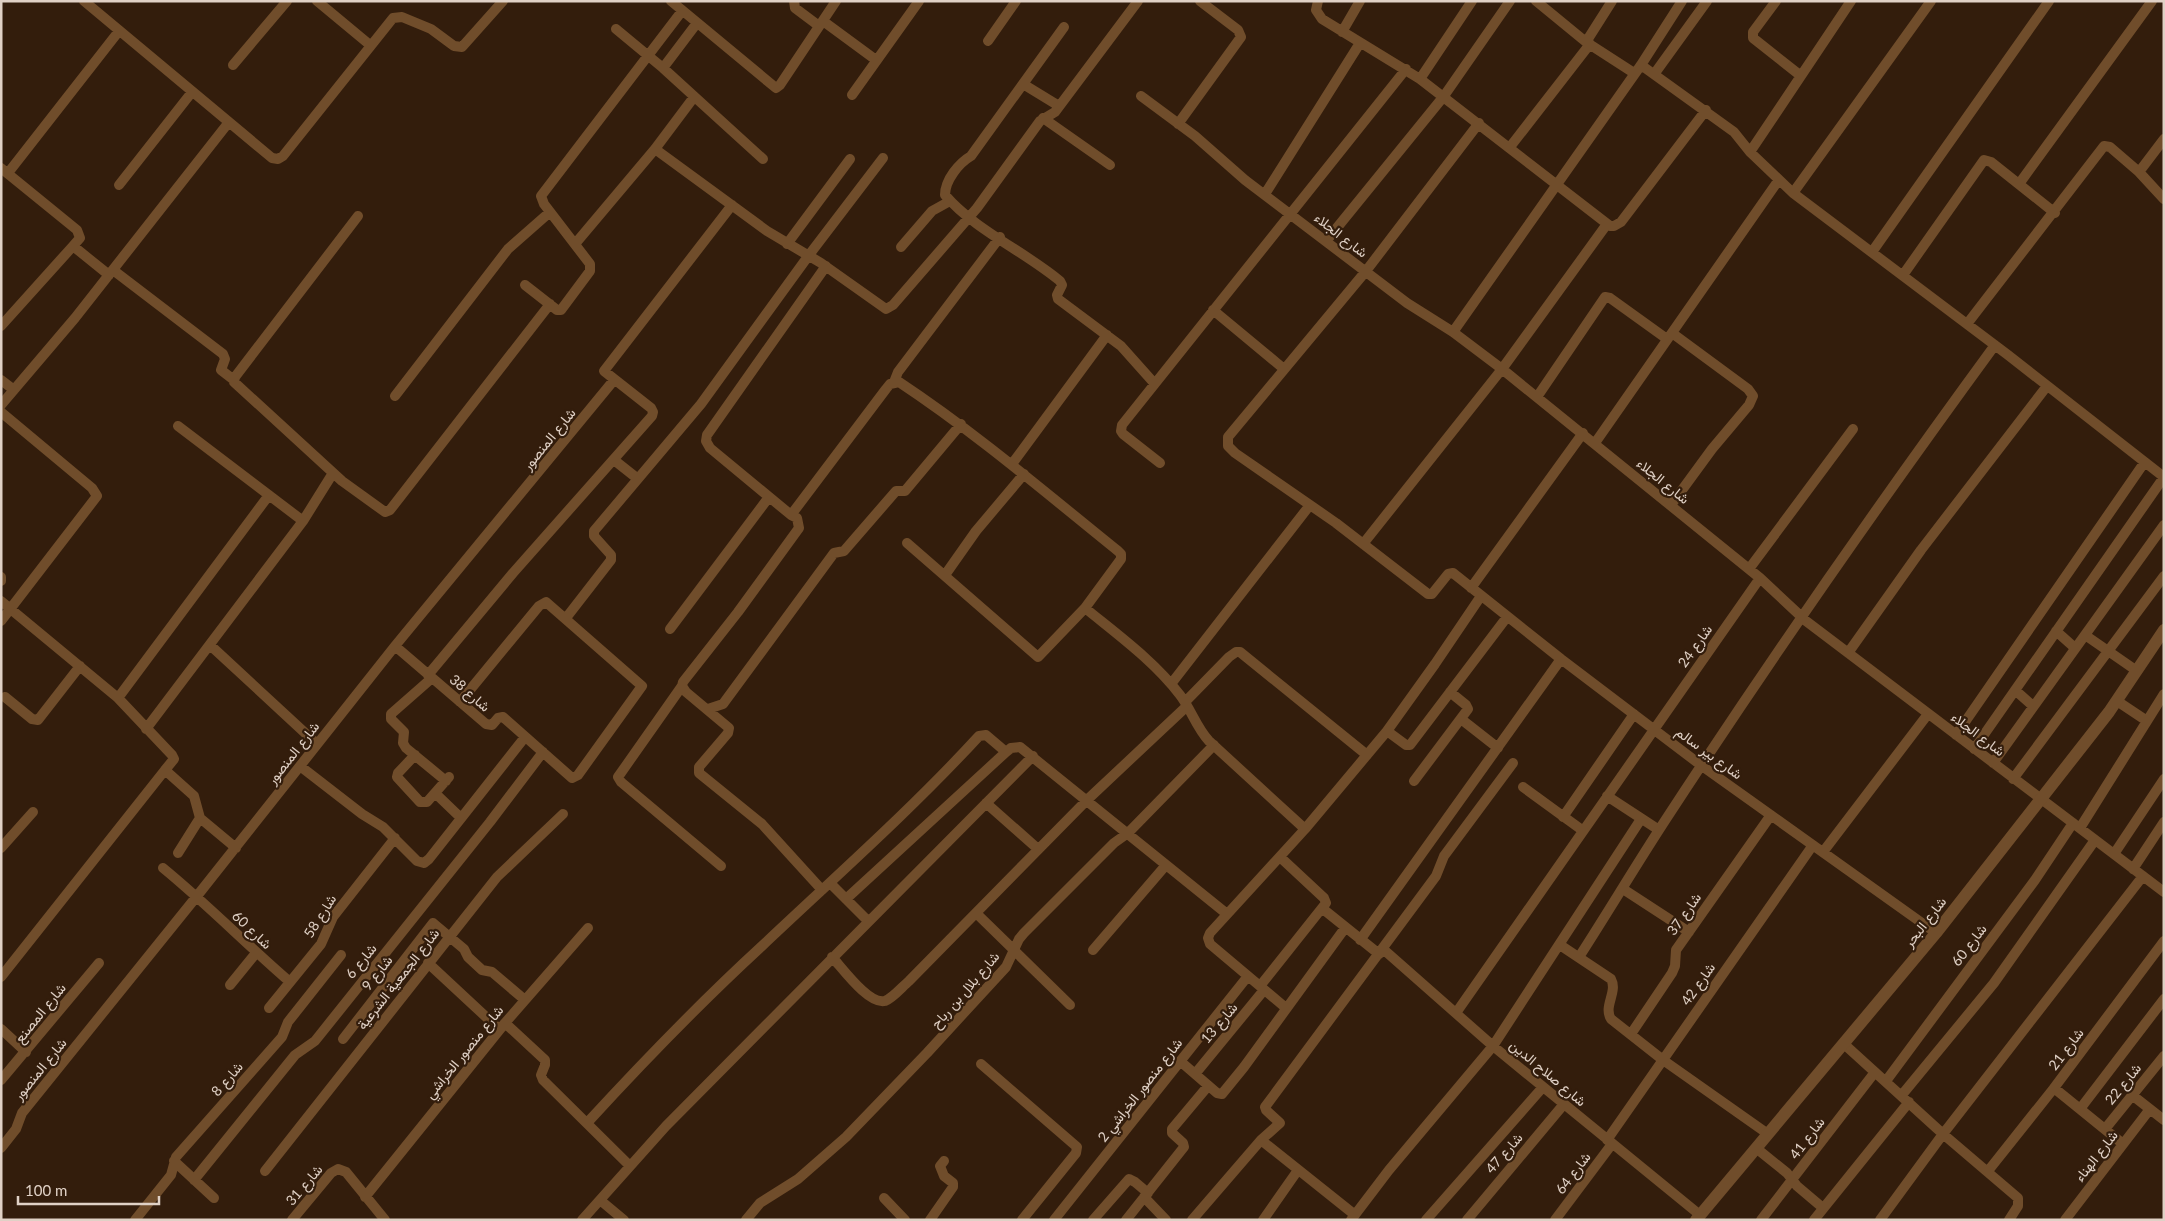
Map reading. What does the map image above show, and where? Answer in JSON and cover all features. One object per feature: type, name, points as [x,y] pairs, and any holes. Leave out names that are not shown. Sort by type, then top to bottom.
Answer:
[{"type":"street","points":[[84,1],[272,158],[280,158],[393,18],[398,16],[431,29],[454,46],[462,47],[503,1]]},
{"type":"street","points":[[233,65],[287,1]]},
{"type":"street","points":[[317,1],[370,46]]},
{"type":"street","points":[[671,1],[776,88],[836,1]]},
{"type":"street","points":[[794,1],[795,8],[876,60]]},
{"type":"street","points":[[852,95],[919,1]]},
{"type":"street","points":[[988,41],[1016,1]]},
{"type":"street","points":[[655,149],[787,244],[826,266],[886,309],[893,305],[969,217],[1043,118],[1055,112],[1138,1]]},
{"type":"street","points":[[1178,124],[1241,37],[1238,30],[1200,1]]},
{"type":"street","points":[[1318,1],[1317,14],[1342,32],[1406,69],[1444,96],[1607,224],[1614,226],[1621,222],[1706,110]]},
{"type":"street","points":[[1342,32],[1360,1]]},
{"type":"street","points":[[1420,79],[1472,1]]},
{"type":"street","points":[[1327,240],[1444,96],[1510,1]]},
{"type":"street","points":[[1510,147],[1588,43],[1612,1]]},
{"type":"street","points":[[1453,332],[1638,69],[1682,1]]},
{"type":"street","points":[[1655,74],[1707,1]]},
{"type":"street","points":[[1776,1],[1753,32],[1753,38],[1801,76]]},
{"type":"street","points":[[1750,152],[1851,1]]},
{"type":"street","points":[[1794,193],[1930,1]]},
{"type":"street","points":[[1872,252],[2049,1]]},
{"type":"street","points":[[2019,184],[2152,1]]},
{"type":"street","points":[[1541,3],[1588,43],[1638,69],[1655,74],[1706,110],[1734,132],[1750,152],[1794,193],[1995,345],[2164,477],[1974,749]]},
{"type":"street","points":[[525,285],[557,310],[563,310],[591,269],[590,264],[542,201],[542,196],[682,11]]},
{"type":"street","points":[[663,68],[697,23]]},
{"type":"street","points":[[1064,27],[971,156],[962,161],[945,188],[945,195],[969,217],[1060,281],[1062,285],[1057,295],[1058,299],[1121,346],[1154,383]]},
{"type":"street","points":[[616,29],[663,68],[763,159]]},
{"type":"street","points":[[1,326],[80,238],[77,230],[5,171],[119,31]]},
{"type":"street","points":[[1265,194],[1360,43]]},
{"type":"street","points":[[1160,463],[1121,431],[1122,425],[1406,69]]},
{"type":"street","points":[[1023,84],[1059,106]]},
{"type":"street","points":[[119,185],[192,92]]},
{"type":"street","name":"شارع الجلاء","points":[[1141,96],[1408,303],[1453,332],[1502,369],[1760,578],[1803,617],[1848,653],[2040,800],[2163,891]]},
{"type":"street","points":[[575,244],[655,149],[694,97]]},
{"type":"street","points":[[1043,118],[1110,165]]},
{"type":"street","points":[[1,405],[111,273],[229,122]]},
{"type":"street","points":[[1479,123],[1366,271],[1228,437],[1228,446],[1235,453],[1363,544],[1502,369],[1607,224]]},
{"type":"street","points":[[2139,172],[2164,139]]},
{"type":"street","points":[[1967,324],[2104,146],[2110,147],[2139,172],[2164,199]]},
{"type":"street","points":[[460,702],[541,604],[548,602],[566,618],[611,560],[611,555],[594,536],[594,531],[700,404],[883,158]]},
{"type":"street","points":[[787,244],[850,159]]},
{"type":"street","points":[[1903,275],[1984,160],[1991,162],[2055,212]]},
{"type":"street","points":[[1595,443],[1778,180]]},
{"type":"street","points":[[902,247],[932,211],[950,201]]},
{"type":"street","points":[[415,755],[398,774],[398,778],[420,802],[428,802],[448,779],[404,746],[404,732],[393,722],[390,716],[430,676],[507,580],[652,416],[651,408],[604,372],[732,205]]},
{"type":"street","points":[[395,396],[508,249],[550,212]]},
{"type":"street","points":[[234,380],[358,216]]},
{"type":"street","points":[[791,514],[886,389],[894,382],[898,372],[1000,238]]},
{"type":"street","points":[[73,246],[223,354],[225,359],[221,370],[234,380],[238,387],[264,408],[333,473],[383,512],[389,512],[550,304]]},
{"type":"street","points":[[721,866],[621,782],[618,777],[683,682],[738,612],[799,528],[797,518],[710,448],[706,438],[826,266]]},
{"type":"street","points":[[1537,397],[1605,297],[1610,298],[1670,336],[1748,389],[1753,396],[1749,405],[1712,449],[1671,505]]},
{"type":"street","points":[[1213,310],[1284,369]]},
{"type":"street","points":[[1012,464],[1107,335]]},
{"type":"street","points":[[1579,957],[1659,830],[1803,617],[1914,456],[1995,345]]},
{"type":"street","points":[[1,380],[14,390]]},
{"type":"street","name":"شارع المنصور","points":[[1,1148],[16,1129],[22,1113],[236,848],[395,646],[614,380]]},
{"type":"street","points":[[894,382],[899,382],[961,424],[1121,554],[1119,563],[1085,608],[1038,657],[907,543]]},
{"type":"street","points":[[1848,653],[1921,550],[2047,386]]},
{"type":"street","points":[[1,412],[92,488],[97,496],[1,621]]},
{"type":"street","points":[[708,709],[723,704],[834,553],[844,551],[896,491],[905,491],[961,424]]},
{"type":"street","points":[[178,426],[303,521]]},
{"type":"street","points":[[1749,570],[1853,429]]},
{"type":"street","points":[[1471,588],[1583,434]]},
{"type":"street","points":[[614,460],[638,479]]},
{"type":"street","points":[[1956,735],[2144,462]]},
{"type":"street","points":[[146,729],[303,521],[333,473]]},
{"type":"street","points":[[945,575],[976,531],[1024,474]]},
{"type":"street","points":[[118,698],[269,495]]},
{"type":"street","points":[[670,629],[769,497]]},
{"type":"street","points":[[1171,684],[1310,505]]},
{"type":"street","points":[[1993,763],[2164,525]]},
{"type":"street","name":"شارع بير سالم","points":[[1363,544],[1428,594],[1432,594],[1451,573],[1561,660],[1702,766],[1936,934]]},
{"type":"street","points":[[2014,779],[2164,576]]},
{"type":"street","name":"شارع 24","points":[[1456,1013],[1582,830],[1760,578]]},
{"type":"street","points":[[1286,1008],[1208,941],[1210,933],[1305,829],[1387,731],[1436,664],[1481,596]]},
{"type":"street","points":[[1,601],[118,698],[174,756],[174,759],[1,977]]},
{"type":"street","points":[[1085,608],[1137,651],[1171,684],[1186,704],[1201,730],[1214,745],[1305,829]]},
{"type":"street","points":[[1387,731],[1406,745],[1410,745],[1507,617]]},
{"type":"street","name":"شارع 38","points":[[395,646],[487,726],[492,725],[498,718],[503,717],[570,777],[575,778],[642,686],[566,618]]},
{"type":"street","points":[[2056,630],[2075,648]]},
{"type":"street","name":"شارع البحر","points":[[1698,1217],[1936,934],[2117,701],[2164,630]]},
{"type":"street","points":[[2085,635],[2137,671]]},
{"type":"street","points":[[210,645],[317,744]]},
{"type":"street","points":[[832,958],[866,994],[878,1001],[887,1000],[909,981],[1038,849],[1186,704],[1229,657],[1236,652],[1240,652],[1367,754]]},
{"type":"street","points":[[1360,940],[1561,660]]},
{"type":"street","points":[[5,697],[36,721],[80,666]]},
{"type":"street","points":[[682,686],[686,692],[728,725],[729,730],[699,767],[699,773],[762,824],[826,887],[846,899],[868,921]]},
{"type":"street","points":[[2015,690],[2033,706]]},
{"type":"street","points":[[1414,781],[1468,707],[1450,692]]},
{"type":"street","name":"شارع 60","points":[[1886,1081],[2076,826],[2164,694]]},
{"type":"street","points":[[2117,701],[2146,721]]},
{"type":"street","points":[[1563,817],[1634,714]]},
{"type":"street","points":[[1823,852],[1928,714]]},
{"type":"street","points":[[1461,719],[1498,748]]},
{"type":"street","points":[[587,1123],[735,972],[934,784],[979,736],[986,735],[1006,752]]},
{"type":"street","points":[[300,766],[362,814],[383,827],[417,860],[424,863],[526,737]]},
{"type":"street","name":"شارع بلال بن رباح","points":[[746,1220],[760,1203],[798,1179],[846,1137],[934,1046],[1006,967],[1019,939],[1024,933],[1114,843],[1128,833],[1214,745]]},
{"type":"street","points":[[846,899],[1006,752],[1011,748],[1020,747],[1227,914]]},
{"type":"street","name":"شارع 6","points":[[194,1180],[295,1055],[312,1044],[490,822],[543,752]]},
{"type":"street","points":[[582,1220],[666,1126],[1033,756]]},
{"type":"street","points":[[1192,1220],[1261,1140],[1280,1123],[1266,1110],[1266,1105],[1439,872],[1444,856],[1513,762]]},
{"type":"street","points":[[165,770],[196,800],[200,818],[236,848]]},
{"type":"street","points":[[2114,854],[2164,779]]},
{"type":"street","points":[[1523,787],[1582,830]]},
{"type":"street","points":[[435,794],[461,818]]},
{"type":"street","points":[[1607,796],[1659,830]]},
{"type":"street","points":[[986,803],[1038,849]]},
{"type":"street","points":[[1,848],[33,812]]},
{"type":"street","name":"شارع الجمعية الشرعية","points":[[265,1171],[497,877],[563,814]]},
{"type":"street","name":"شارع 37","points":[[1631,1034],[1672,973],[1675,966],[1676,950],[1771,815]]},
{"type":"street","points":[[178,853],[200,818]]},
{"type":"street","points":[[1261,1140],[1353,1217],[1389,1170],[1493,1046],[1641,819]]},
{"type":"street","points":[[2133,869],[2164,822]]},
{"type":"street","name":"شارع 58","points":[[268,1008],[321,944],[333,916],[395,838]]},
{"type":"street","points":[[1814,1220],[1994,983],[2095,840]]},
{"type":"street","name":"شارع 42","points":[[1610,1142],[1663,1060],[1813,845]]},
{"type":"street","points":[[1280,857],[1324,898],[1326,903],[1323,909]]},
{"type":"street","points":[[1093,950],[1166,865]]},
{"type":"street","name":"شارع 60","points":[[162,868],[197,896],[256,953],[290,982]]},
{"type":"street","points":[[1880,1220],[1943,1134],[2144,876]]},
{"type":"street","points":[[1623,889],[1689,932]]},
{"type":"street","name":"شارع صلاح الدين","points":[[1323,909],[1360,940],[1381,952],[1456,1013],[1698,1217]]},
{"type":"street","name":"شارع 13","points":[[1195,1074],[1323,909]]},
{"type":"street","points":[[976,913],[1070,1005]]},
{"type":"street","name":"شارع 9","points":[[343,1040],[434,923],[449,936]]},
{"type":"street","name":"شارع منصور الخراشي","points":[[365,1197],[502,1026],[588,928]]},
{"type":"street","points":[[1180,1061],[1218,1094],[1223,1092],[1345,928]]},
{"type":"street","points":[[449,936],[464,949],[468,957],[482,970],[492,972],[525,1000]]},
{"type":"street","name":"شارع 21","points":[[1988,1171],[2054,1088],[2164,940]]},
{"type":"street","points":[[1560,945],[1613,981],[1608,1013],[1614,1021],[1663,1060],[1768,1134]]},
{"type":"street","points":[[230,985],[256,953]]},
{"type":"street","name":"شارع 8","points":[[135,1220],[171,1175],[174,1161],[282,1037],[288,1022],[341,955]]},
{"type":"street","points":[[1,958],[10,966]]},
{"type":"street","points":[[382,958],[397,970]]},
{"type":"street","name":"شارع المصنع","points":[[1,1080],[99,963]]},
{"type":"street","points":[[428,963],[545,1060],[546,1065],[541,1075],[543,1080],[630,1166]]},
{"type":"street","name":"شارع منصور الخراشي 2","points":[[1054,1220],[1248,976]]},
{"type":"street","points":[[2080,1109],[2164,999]]},
{"type":"street","points":[[1,1029],[26,1052]]},
{"type":"street","points":[[1844,1044],[1943,1134],[2018,1198],[2018,1206],[2009,1220]]},
{"type":"street","name":"شارع 22","points":[[2105,1129],[2164,1056]]},
{"type":"street","points":[[981,1064],[1077,1147],[1076,1153],[1022,1220]]},
{"type":"street","name":"شارع 41","points":[[1761,1220],[1875,1072]]},
{"type":"street","points":[[1126,1220],[1184,1147],[1183,1143],[1172,1133],[1172,1129],[1208,1086]]},
{"type":"street","points":[[1426,1220],[1543,1087]]},
{"type":"street","points":[[2054,1088],[2123,1144]]},
{"type":"street","points":[[2132,1095],[2164,1120]]},
{"type":"street","name":"شارع 47","points":[[1467,1220],[1564,1104]]},
{"type":"street","name":"شارع الهناء","points":[[2065,1220],[2150,1109]]},
{"type":"street","name":"شارع 64","points":[[1555,1220],[1610,1142]]},
{"type":"street","points":[[1756,1148],[1788,1173],[1797,1186],[1823,1208]]},
{"type":"street","points":[[174,1161],[214,1198]]},
{"type":"street","points":[[930,1220],[953,1187],[953,1183],[940,1171],[940,1166],[944,1161]]},
{"type":"street","name":"شارع 31","points":[[292,1220],[331,1173],[338,1169],[346,1172],[365,1197]]},
{"type":"street","points":[[1263,1220],[1298,1170]]},
{"type":"street","points":[[1093,1220],[1129,1179],[1135,1182],[1166,1220]]},
{"type":"street","points":[[365,1197],[384,1219]]},
{"type":"street","points":[[884,1198],[905,1220]]},
{"type":"street","points":[[600,1200],[624,1220]]}]
